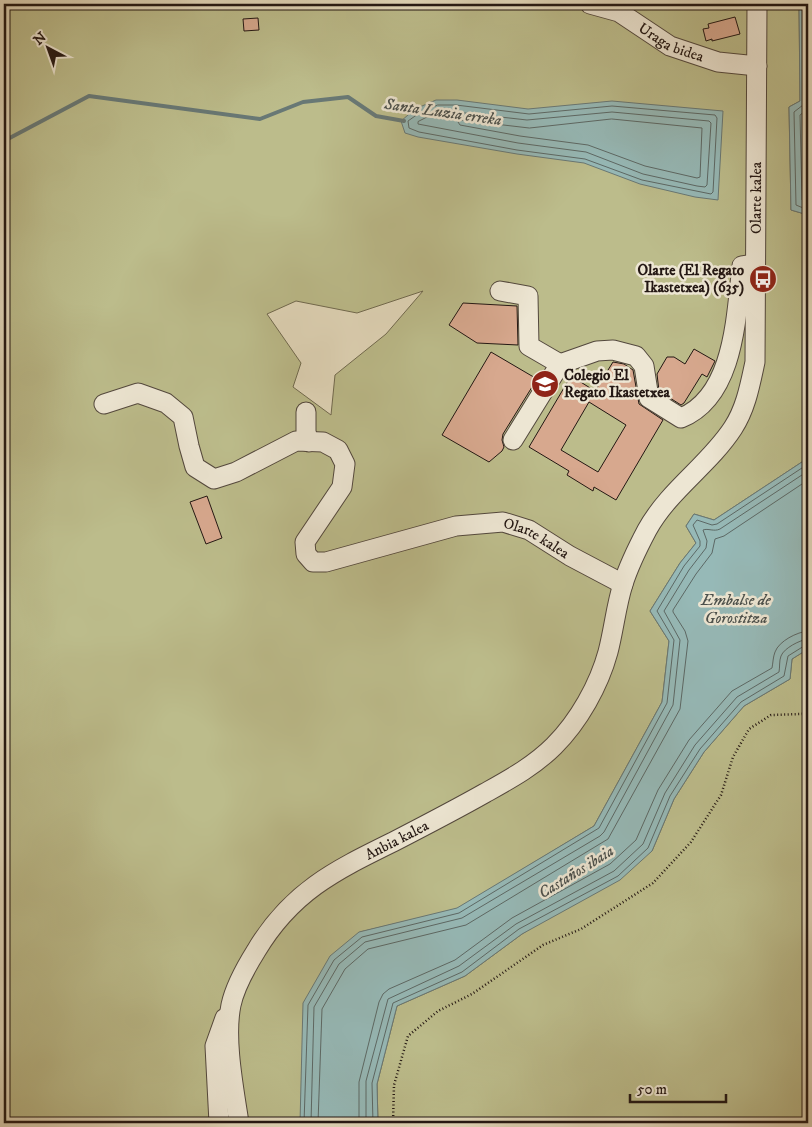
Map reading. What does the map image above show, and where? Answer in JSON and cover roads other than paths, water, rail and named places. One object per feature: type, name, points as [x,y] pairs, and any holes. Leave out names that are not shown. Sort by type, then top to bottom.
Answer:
[{"type":"street","name":"Uraga bidea","points":[[590,4],[618,12],[670,46],[718,62],[757,66]]},
{"type":"street","name":"Olarte kalea","points":[[104,404],[138,393],[166,403],[183,417],[195,467],[214,479],[236,472],[296,441],[323,442],[338,450],[345,464],[342,487],[305,542],[306,554],[313,562],[326,562],[456,526],[503,522],[528,530],[570,556],[623,584],[634,556],[656,516],[676,490],[734,427],[745,404],[755,362],[757,4]]},
{"type":"street","points":[[513,440],[560,364],[597,351],[613,350],[636,356],[644,366],[649,398],[681,418],[691,414],[716,386],[725,368],[731,350],[742,266],[755,264]]},
{"type":"street","points":[[500,291],[528,296],[529,346],[560,364]]},
{"type":"street","points":[[306,412],[308,442]]},
{"type":"street","name":"Anbia kalea","points":[[239,1123],[229,1039],[231,1006],[236,988],[247,965],[274,923],[299,898],[328,876],[449,813],[526,770],[555,745],[577,718],[592,692],[607,654],[623,584]]},
{"type":"street","points":[[219,1123],[215,1046],[221,1024],[231,1006]]},
{"type":"water","points":[[799,4],[808,4],[808,215],[791,210],[789,107],[800,101]]},
{"type":"water","points":[[436,100],[457,100],[528,109],[612,101],[723,111],[718,200],[695,197],[640,184],[584,163],[517,154],[418,137],[405,133],[401,121],[415,109]]},
{"type":"water","name":"Embalse de Gorostitza","points":[[808,458],[808,649],[792,659],[790,679],[744,706],[704,752],[674,799],[652,851],[620,880],[522,934],[465,976],[397,1006],[377,1084],[378,1123],[300,1123],[303,1003],[330,956],[359,932],[457,908],[594,826],[662,702],[669,641],[650,611],[680,563],[696,543],[686,526],[694,514],[714,520]]},
{"type":"waterway","name":"Santa Luzia erreka","points":[[4,141],[89,96],[260,119],[303,102],[348,97],[376,116],[404,121]]},
{"type":"place","name":"Olarte (El Regato Ikastetxea) (635)","points":[[763,279]]},
{"type":"place","name":"Colegio El Regato Ikastetxea","points":[[545,384]]},
{"type":"water label","name":"Castaños ibaia","points":[[576,872]]}]
